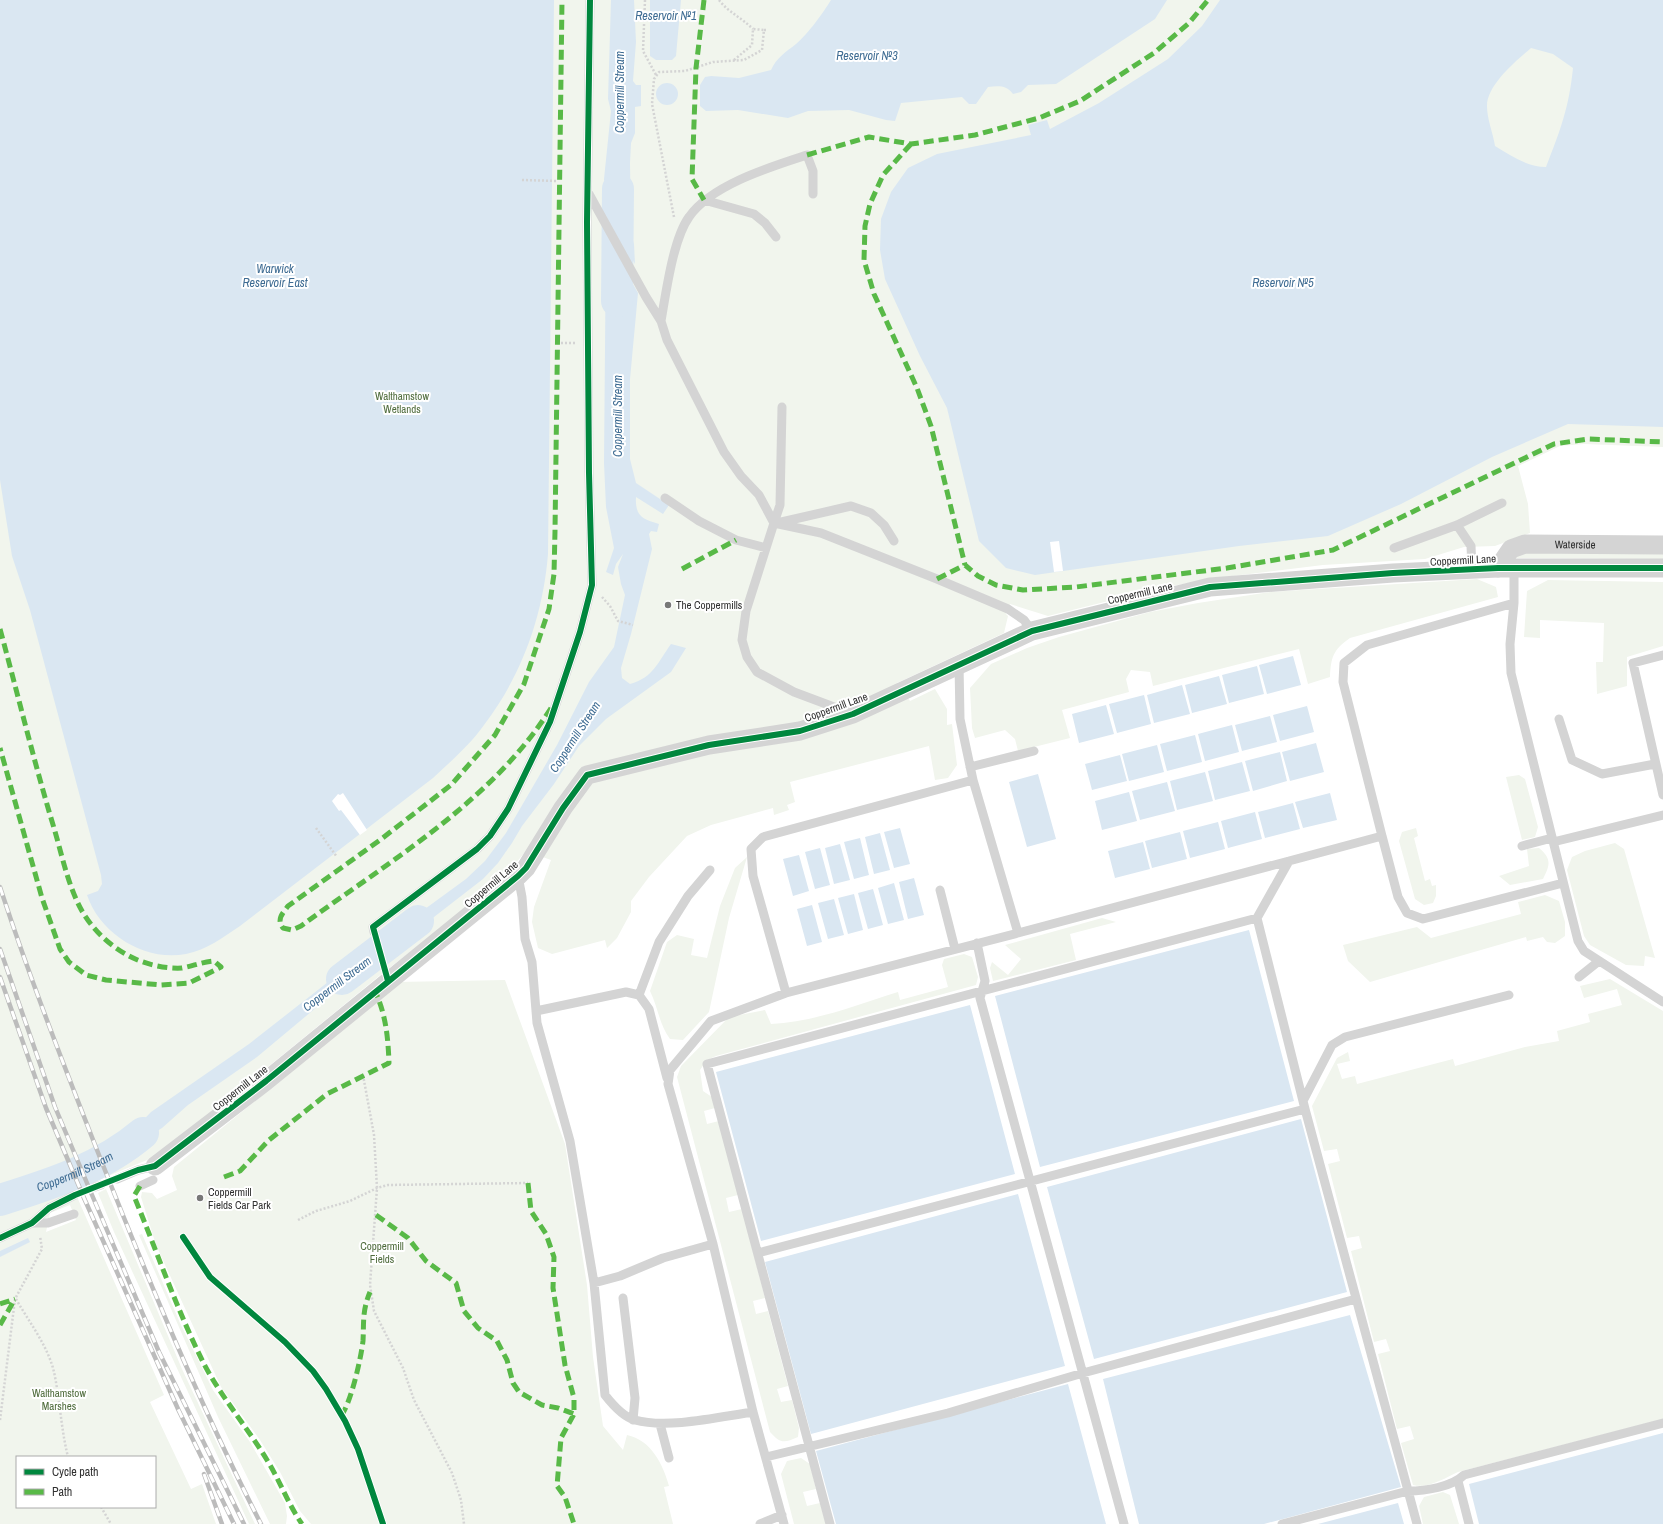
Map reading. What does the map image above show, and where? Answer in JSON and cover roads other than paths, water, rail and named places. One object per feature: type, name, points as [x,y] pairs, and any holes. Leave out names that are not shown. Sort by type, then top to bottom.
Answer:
[{"type":"street","name":"Waterside","points":[[1506,568],[1511,549],[1525,544],[1663,545]]},
{"type":"street","name":"Coppermill Lane","points":[[154,1173],[518,876],[526,868],[563,808],[587,776],[709,745],[800,731],[853,714],[1032,631],[1210,587],[1393,573],[1472,569],[1663,568]]},
{"type":"lane","points":[[374,932],[373,927],[477,849],[490,836],[508,809],[550,722],[580,632],[592,585],[589,473],[587,222],[589,194],[590,0]]},
{"type":"lane","points":[[661,320],[675,248],[688,218],[704,200],[767,169],[806,155],[813,172],[813,194]]},
{"type":"lane","points":[[589,194],[646,297],[661,320],[667,340],[724,452],[759,495],[774,523],[821,533],[937,579],[1008,609],[1024,620],[1032,631]]},
{"type":"lane","points":[[704,200],[754,214],[765,223],[776,237]]},
{"type":"lane","points":[[782,407],[780,505],[746,611],[742,640],[747,657],[757,672],[794,692],[853,714]]},
{"type":"lane","points":[[665,498],[699,521],[736,540],[766,548]]},
{"type":"lane","points":[[1394,548],[1457,525],[1502,503]]},
{"type":"lane","points":[[774,523],[852,506],[871,513],[884,525],[894,541]]},
{"type":"lane","points":[[1457,525],[1471,546],[1472,569]]},
{"type":"lane","points":[[1506,568],[1514,603],[1510,644],[1511,673],[1578,941],[1584,951],[1663,1002]]},
{"type":"lane","points":[[1514,603],[1367,645],[1344,663],[1343,682],[1398,897],[1408,913],[1423,919],[1563,883]]},
{"type":"lane","points":[[1663,655],[1632,663],[1655,764],[1660,773],[1663,795]]},
{"type":"lane","points":[[959,664],[960,719],[970,767],[1018,933]]},
{"type":"lane","points":[[1559,719],[1572,760],[1578,763],[1602,774],[1655,764]]},
{"type":"lane","points":[[970,767],[1034,751]]},
{"type":"lane","points":[[786,993],[753,876],[751,849],[763,836],[973,780]]},
{"type":"lane","points":[[1522,846],[1663,815]]},
{"type":"lane","points":[[668,1081],[670,1070],[677,1059],[711,1021],[786,993],[1289,862],[1382,836]]},
{"type":"lane","points":[[1289,862],[1257,918],[1304,1105],[1417,1524]]},
{"type":"lane","points":[[639,995],[659,942],[688,896],[710,870]]},
{"type":"lane","points":[[518,876],[522,897],[525,939],[532,962],[537,1023],[570,1142],[594,1283],[605,1395],[614,1406],[633,1420],[660,1424],[753,1412]]},
{"type":"lane","points":[[940,890],[955,949]]},
{"type":"lane","points":[[830,1524],[707,1064],[1257,918]]},
{"type":"lane","points":[[977,943],[985,980],[980,998],[1124,1524]]},
{"type":"lane","points":[[1579,977],[1599,960]]},
{"type":"lane","points":[[536,1011],[626,992],[639,995],[649,1009],[713,1244],[753,1412],[784,1524]]},
{"type":"lane","points":[[758,1253],[1030,1181],[1304,1105],[1332,1045],[1345,1036],[1509,995]]},
{"type":"lane","points":[[117,1179],[138,1170],[154,1173]]},
{"type":"lane","points":[[140,1186],[154,1173]]},
{"type":"lane","points":[[0,1238],[32,1223],[49,1208],[75,1195]]},
{"type":"lane","points":[[32,1223],[48,1222],[74,1214]]},
{"type":"lane","points":[[594,1283],[620,1276],[663,1258],[713,1244]]},
{"type":"lane","points":[[623,1298],[635,1398],[633,1420]]},
{"type":"lane","points":[[766,1457],[948,1413],[1083,1373],[1356,1299]]},
{"type":"lane","points":[[1282,1524],[1408,1491],[1421,1491],[1458,1481],[1464,1475],[1663,1423]]},
{"type":"lane","points":[[660,1424],[669,1458]]},
{"type":"lane","points":[[1458,1481],[1469,1524]]},
{"type":"lane","points":[[760,1524],[782,1515]]},
{"type":"water","name":"Warwick Reservoir East","points":[[0,0],[554,0],[548,554],[536,622],[520,665],[497,706],[479,732],[433,778],[240,926],[208,946],[186,954],[155,954],[140,949],[113,933],[102,922],[93,909],[87,895],[98,891],[102,884],[101,875],[30,610],[12,556],[0,480]]},
{"type":"water","points":[[611,0],[634,0],[636,42],[633,81],[636,85],[641,85],[641,106],[635,107],[635,133],[631,143],[630,163],[631,235],[634,244],[635,264],[604,207],[606,194],[604,179],[611,111],[608,99]]},
{"type":"water","name":"Reservoir №1","points":[[650,0],[681,0],[676,56],[672,60],[656,60],[650,56]]},
{"type":"water","name":"Reservoir №3","points":[[831,0],[1167,0],[1155,19],[1056,84],[1028,85],[1021,92],[1013,94],[1008,89],[1002,87],[988,87],[976,104],[969,104],[962,97],[901,103],[895,121],[849,110],[808,111],[788,118],[738,110],[706,111],[700,106],[700,85],[705,77],[739,78],[771,70],[773,65],[785,52],[801,40],[820,17]]},
{"type":"water","name":"Reservoir №5","points":[[1220,0],[1663,0],[1663,427],[1568,424],[1492,457],[1401,504],[1328,536],[1239,546],[1035,575],[1006,568],[979,541],[947,408],[920,356],[885,279],[880,250],[881,219],[891,192],[908,168],[937,154],[1031,135],[1028,125],[1047,120],[1050,129],[1099,103],[1168,59],[1202,26]],"holes":[[[1531,48],[1553,54],[1573,68],[1569,95],[1563,119],[1546,167],[1525,163],[1495,146],[1487,106],[1488,98],[1503,74]]]},
{"type":"water","points":[[667,83],[675,86],[678,94],[675,102],[667,105],[659,102],[656,94],[659,86]]},
{"type":"water","points":[[606,236],[638,293],[630,379],[630,459],[636,483],[669,505],[663,514],[636,497],[638,513],[644,518],[659,524],[657,532],[651,531],[649,534],[652,549],[621,668],[622,678],[630,684],[644,678],[654,668],[671,644],[686,648],[671,672],[606,719],[579,746],[554,784],[522,826],[498,863],[483,879],[385,955],[381,941],[466,879],[485,861],[506,833],[557,745],[589,682],[614,647],[625,595],[621,584],[618,567],[623,554],[616,564],[613,575],[606,572],[614,548],[606,507],[604,463]]},
{"type":"water","points":[[1293,656],[1301,685],[1267,694],[1259,665]]},
{"type":"water","points":[[1257,666],[1264,694],[1229,703],[1222,675]]},
{"type":"water","points":[[1219,676],[1227,704],[1192,713],[1185,685]]},
{"type":"water","points":[[1182,685],[1190,714],[1154,723],[1147,695]]},
{"type":"water","points":[[1144,695],[1151,724],[1117,733],[1109,704]]},
{"type":"water","points":[[1106,705],[1114,734],[1079,743],[1072,714]]},
{"type":"water","points":[[1307,706],[1314,732],[1280,741],[1273,715]]},
{"type":"water","points":[[1270,716],[1277,742],[1242,751],[1235,725]]},
{"type":"water","points":[[1232,725],[1239,752],[1205,761],[1198,734]]},
{"type":"water","points":[[1195,735],[1202,762],[1167,771],[1160,744]]},
{"type":"water","points":[[1316,743],[1324,772],[1290,781],[1282,752]]},
{"type":"water","points":[[1157,745],[1164,772],[1129,781],[1122,754]]},
{"type":"water","points":[[1280,752],[1287,781],[1253,791],[1245,761]]},
{"type":"water","points":[[1120,755],[1127,781],[1092,790],[1085,764]]},
{"type":"water","points":[[1242,762],[1250,791],[1215,800],[1208,771]]},
{"type":"water","points":[[1205,772],[1213,801],[1177,810],[1170,781]]},
{"type":"water","points":[[1038,774],[1056,839],[1027,847],[1009,782]]},
{"type":"water","points":[[1167,782],[1175,811],[1140,820],[1132,791]]},
{"type":"water","points":[[1129,792],[1137,821],[1102,830],[1095,801]]},
{"type":"water","points":[[1330,793],[1337,820],[1303,828],[1295,802]]},
{"type":"water","points":[[1293,803],[1300,829],[1265,838],[1258,812]]},
{"type":"water","points":[[1255,812],[1262,839],[1228,848],[1221,821]]},
{"type":"water","points":[[1218,822],[1225,849],[1190,858],[1183,831]]},
{"type":"water","points":[[900,828],[910,864],[894,868],[884,832]]},
{"type":"water","points":[[1180,832],[1187,859],[1152,868],[1145,841]]},
{"type":"water","points":[[880,833],[890,870],[874,874],[865,837]]},
{"type":"water","points":[[860,838],[869,875],[854,879],[844,842]]},
{"type":"water","points":[[1143,842],[1150,869],[1115,878],[1108,851]]},
{"type":"water","points":[[840,844],[850,880],[834,884],[825,848]]},
{"type":"water","points":[[820,848],[830,885],[815,889],[805,852]]},
{"type":"water","points":[[799,855],[809,891],[793,896],[783,859]]},
{"type":"water","points":[[914,878],[924,915],[908,919],[899,882]]},
{"type":"water","points":[[894,883],[904,920],[888,924],[878,888]]},
{"type":"water","points":[[873,889],[883,925],[868,929],[858,893]]},
{"type":"water","points":[[854,894],[863,930],[848,934],[838,898]]},
{"type":"water","points":[[834,899],[844,935],[828,939],[818,903]]},
{"type":"water","points":[[812,905],[822,942],[807,946],[797,909]]},
{"type":"water","points":[[1249,930],[1294,1101],[1040,1167],[995,996]]},
{"type":"water","points":[[374,946],[378,959],[360,971],[257,1057],[188,1105],[162,1128],[144,1139],[138,1146],[129,1149],[110,1165],[103,1148],[104,1146],[129,1135],[151,1112],[249,1044]]},
{"type":"water","points":[[970,1005],[1015,1174],[761,1241],[716,1072]]},
{"type":"water","points":[[1301,1119],[1347,1292],[1094,1359],[1047,1187]]},
{"type":"water","points":[[1018,1194],[1065,1366],[811,1434],[765,1262]]},
{"type":"water","points":[[28,1238],[30,1242],[0,1257],[0,1251]]},
{"type":"water","points":[[1350,1315],[1401,1487],[1264,1524],[1139,1524],[1103,1379]]},
{"type":"water","points":[[1068,1384],[1106,1524],[836,1524],[816,1451]]},
{"type":"water","points":[[1663,1433],[1663,1524],[1479,1524],[1469,1484]]},
{"type":"water","points":[[1398,1503],[1404,1524],[1318,1524]]},
{"type":"waterway","name":"Coppermill Stream","points":[[617,301],[618,189]]},
{"type":"waterway","name":"Coppermill Stream","points":[[342,979],[418,921]]},
{"type":"waterway","name":"Coppermill Stream","points":[[0,1200],[75,1174],[111,1156],[143,1133]]},
{"type":"railway","points":[[0,887],[47,1019],[135,1245],[195,1386],[261,1524]]},
{"type":"railway","points":[[0,949],[55,1107],[92,1195],[159,1352],[244,1524]]},
{"type":"railway","points":[[0,977],[46,1108],[84,1198],[178,1409],[234,1524]]},
{"type":"railway","points":[[204,1474],[222,1524]]},
{"type":"place","name":"The Coppermills","points":[[668,605]]},
{"type":"place","name":"Coppermill Fields Car Park","points":[[200,1198]]},
{"type":"park label","name":"Walthamstow Wetlands","points":[[402,402]]},
{"type":"park label","name":"Coppermill Fields","points":[[382,1252]]},
{"type":"park label","name":"Walthamstow Marshes","points":[[59,1399]]}]
